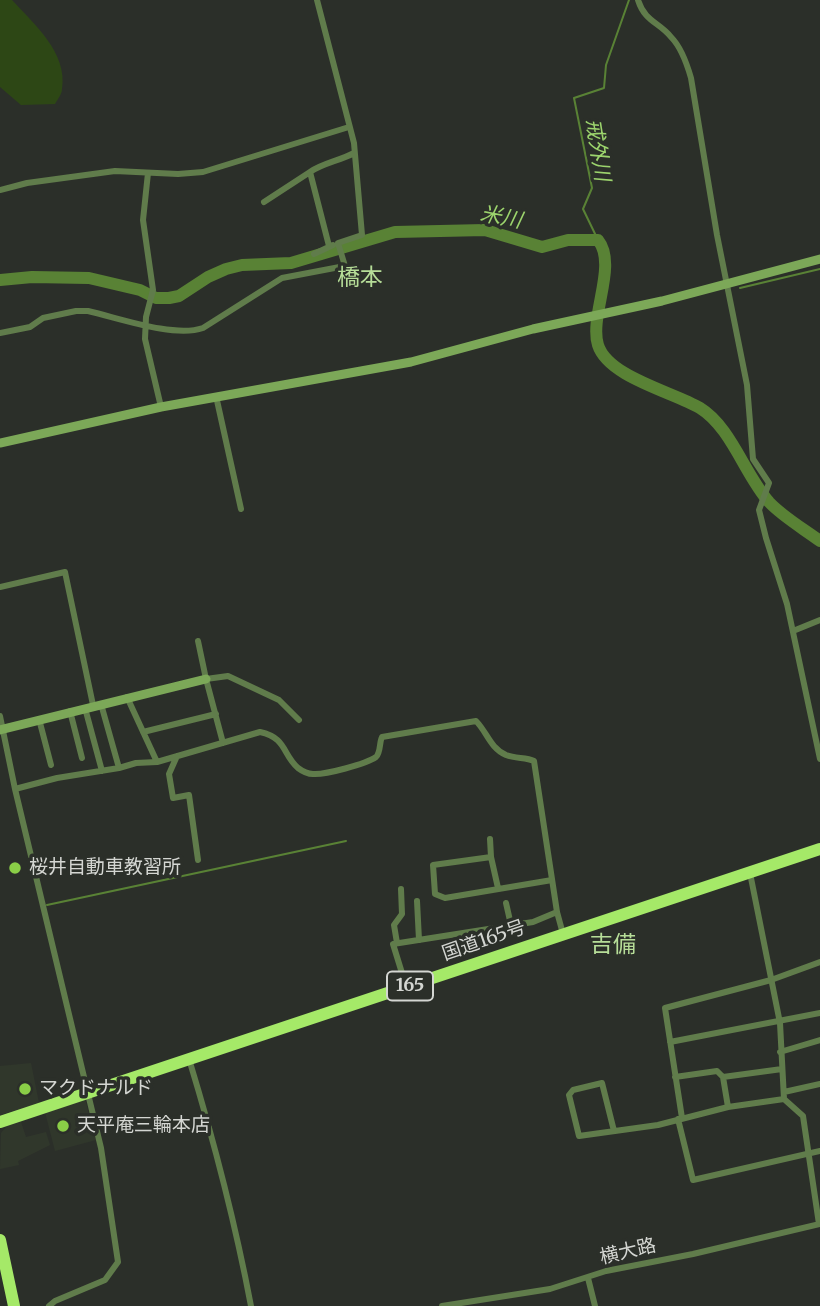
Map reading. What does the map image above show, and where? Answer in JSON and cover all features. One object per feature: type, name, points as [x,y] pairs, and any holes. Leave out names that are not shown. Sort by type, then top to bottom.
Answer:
[{"type":"highway","name":"国道165号","points":[[0,1122],[820,849]]},
{"type":"highway","points":[[0,1240],[14,1306]]},
{"type":"street","points":[[314,254],[362,235],[354,153],[317,0]]},
{"type":"street","points":[[638,0],[646,17],[671,36],[686,62],[747,385],[753,459],[769,483],[760,510],[793,631],[820,754]]},
{"type":"street","points":[[0,190],[27,183],[115,171],[203,172],[349,127]]},
{"type":"street","points":[[264,202],[320,165],[336,162],[354,153]]},
{"type":"street","points":[[310,172],[329,246]]},
{"type":"street","points":[[148,173],[143,220],[153,290],[145,324],[145,339],[161,407]]},
{"type":"street","points":[[0,333],[30,327],[43,318],[76,311],[89,311],[145,324],[193,331],[203,328],[282,278],[345,266],[338,243]]},
{"type":"street","points":[[0,443],[216,396],[411,362],[533,329],[604,315],[820,259]]},
{"type":"street","points":[[216,396],[241,509]]},
{"type":"street","points":[[0,587],[65,572],[93,705],[102,771]]},
{"type":"street","points":[[793,631],[820,620]]},
{"type":"street","points":[[198,641],[223,743]]},
{"type":"street","points":[[1,729],[206,678],[228,676],[279,700],[299,720]]},
{"type":"street","points":[[127,697],[156,762]]},
{"type":"street","points":[[93,705],[119,768]]},
{"type":"street","points":[[70,711],[82,758]]},
{"type":"street","points":[[143,732],[216,714]]},
{"type":"street","points":[[0,716],[101,1148],[118,1262],[106,1280],[49,1306]]},
{"type":"street","points":[[39,719],[51,765]]},
{"type":"street","points":[[15,789],[57,778],[136,763],[156,762],[260,732],[271,735],[282,744],[298,768],[314,775],[375,757],[382,737],[476,721],[493,746],[503,754],[534,761],[557,912],[563,934]]},
{"type":"street","points":[[177,756],[169,774],[173,798],[189,795],[198,860]]},
{"type":"street","points":[[490,839],[498,888]]},
{"type":"street","points":[[491,858],[433,865],[435,894],[445,898],[552,880]]},
{"type":"street","points":[[750,873],[779,1023],[784,1096],[803,1116],[820,1224]]},
{"type":"street","points":[[397,943],[394,925],[401,914],[401,889]]},
{"type":"street","points":[[417,901],[419,940]]},
{"type":"street","points":[[506,903],[511,925]]},
{"type":"street","points":[[407,987],[393,944],[533,922],[557,912]]},
{"type":"street","points":[[820,962],[771,980],[665,1008],[680,1119],[693,1180],[820,1151]]},
{"type":"street","points":[[670,1042],[820,1013]]},
{"type":"street","points":[[780,1052],[820,1040]]},
{"type":"street","points":[[189,1059],[203,1101],[239,1244],[251,1306]]},
{"type":"street","points":[[723,1077],[782,1069]]},
{"type":"street","points":[[675,1077],[717,1071],[723,1077],[728,1107]]},
{"type":"street","points":[[614,1131],[602,1083],[573,1090],[569,1095],[579,1136],[614,1131],[680,1119],[784,1096],[820,1084]]},
{"type":"street","name":"横大路","points":[[442,1306],[550,1289],[606,1271],[820,1224]]},
{"type":"street","points":[[588,1278],[595,1306]]},
{"type":"shaded area","points":[[31,1063],[39,1103],[0,1115],[0,1066]]},
{"type":"shaded area","name":"天平庵三輪本店","points":[[85,1099],[96,1140],[55,1151],[45,1112]]},
{"type":"shaded area","points":[[21,1122],[26,1137],[46,1132],[50,1145],[18,1161],[19,1165],[0,1169],[1,1133],[7,1126]]},
{"type":"green space","points":[[0,0],[12,0],[55,51],[60,63],[62,91],[55,104],[21,105],[0,87]]},
{"type":"waterway","name":"戒外川","points":[[598,240],[583,209],[592,188],[574,98],[604,88],[606,65],[629,0]]},
{"type":"waterway","name":"米川","points":[[0,280],[32,277],[89,278],[140,290],[156,298],[169,298],[179,296],[226,269],[242,265],[291,263],[395,232],[485,230],[542,247],[568,240],[598,240],[605,263],[596,333],[604,356],[628,375],[688,402],[711,416],[769,502],[820,541]]},
{"type":"waterway","points":[[740,288],[820,269]]},
{"type":"waterway","points":[[47,905],[346,841]]},
{"type":"place","name":"桜井自動車教習所","points":[[15,868]]},
{"type":"place","name":"マクドナルド","points":[[25,1089]]},
{"type":"place","name":"天平庵三輪本店","points":[[63,1126]]},
{"type":"district","name":"橋本","points":[[360,278]]},
{"type":"district","name":"吉備","points":[[613,945]]}]
